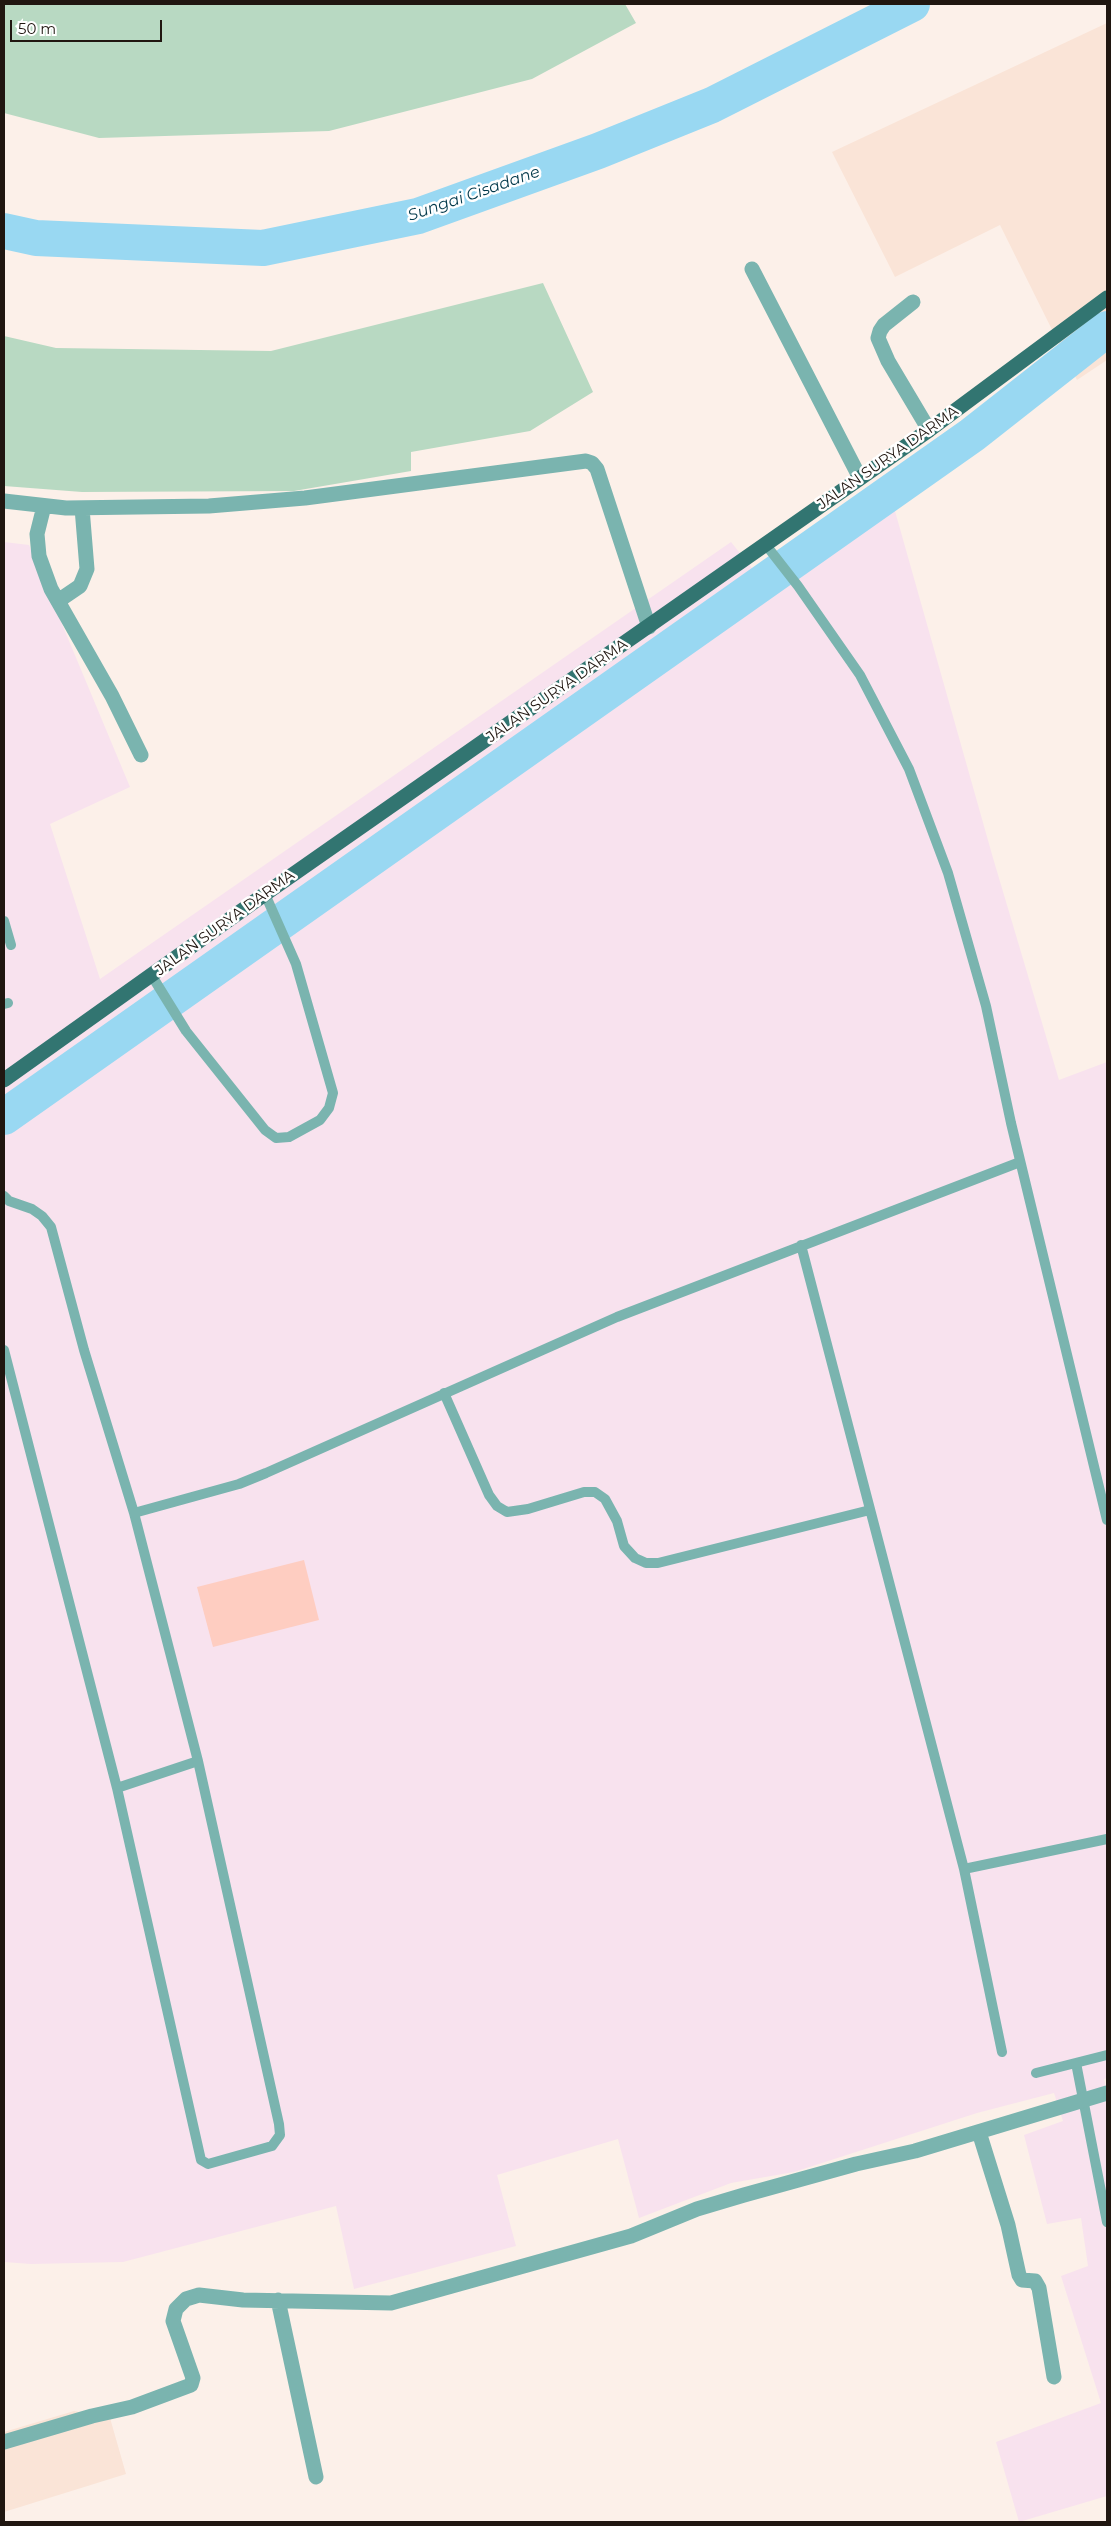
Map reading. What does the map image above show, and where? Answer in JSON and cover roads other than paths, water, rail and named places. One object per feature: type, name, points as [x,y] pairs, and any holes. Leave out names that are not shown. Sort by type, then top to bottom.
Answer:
[{"type":"main road","name":"JALAN SURYA DARMA","points":[[4,1080],[155,981],[649,627],[769,549],[860,478],[929,430],[1107,298]]},
{"type":"street","points":[[752,269],[860,478]]},
{"type":"street","points":[[913,302],[884,325],[878,338],[888,361],[929,430]]},
{"type":"street","points":[[4,501],[82,508],[208,506],[305,498],[586,461],[592,463],[597,469],[649,627]]},
{"type":"street","points":[[44,506],[37,534],[39,556],[58,601],[112,696],[141,756]]},
{"type":"street","points":[[58,601],[80,586],[87,569],[82,508]]},
{"type":"street","points":[[4,2442],[92,2416],[126,2409],[191,2385],[193,2378],[173,2321],[176,2309],[186,2299],[199,2294],[278,2300],[391,2303],[631,2236],[697,2209],[744,2195],[979,2132],[1107,2093]]},
{"type":"street","points":[[979,2132],[1008,2225],[1019,2275],[1022,2280],[1035,2282],[1039,2288],[1054,2377]]},
{"type":"street","points":[[278,2300],[316,2476]]},
{"type":"lane","points":[[769,549],[798,586],[860,676],[909,769],[948,873],[986,1006],[1020,1162],[1103,1489],[1107,1520]]},
{"type":"lane","points":[[155,981],[186,1031],[265,1130],[276,1138],[289,1137],[320,1120],[329,1108],[333,1093],[296,964],[266,900]]},
{"type":"lane","points":[[4,921],[11,945]]},
{"type":"lane","points":[[134,1512],[257,1477],[616,1316],[1020,1162]]},
{"type":"lane","points":[[4,1196],[9,1201],[32,1209],[42,1216],[51,1227],[84,1350],[134,1512],[198,1762],[279,2124],[280,2136],[272,2146],[208,2164],[201,2160],[117,1788],[4,1350]]},
{"type":"lane","points":[[801,1245],[964,1869],[1002,2052]]},
{"type":"lane","points":[[444,1394],[489,1495],[497,1506],[507,1512],[528,1509],[584,1492],[595,1492],[605,1499],[609,1506],[617,1521],[624,1546],[635,1558],[646,1563],[658,1563],[870,1510]]},
{"type":"lane","points":[[117,1788],[198,1762]]},
{"type":"lane","points":[[964,1869],[1107,1839]]},
{"type":"lane","points":[[1036,2073],[1107,2055]]},
{"type":"lane","points":[[1076,2063],[1107,2222]]},
{"type":"waterway","name":"Sungai Cisadane","points":[[4,231],[36,238],[263,248],[418,216],[598,151],[712,105],[912,4]]},
{"type":"waterway","points":[[4,1117],[972,435],[1107,329]]}]
